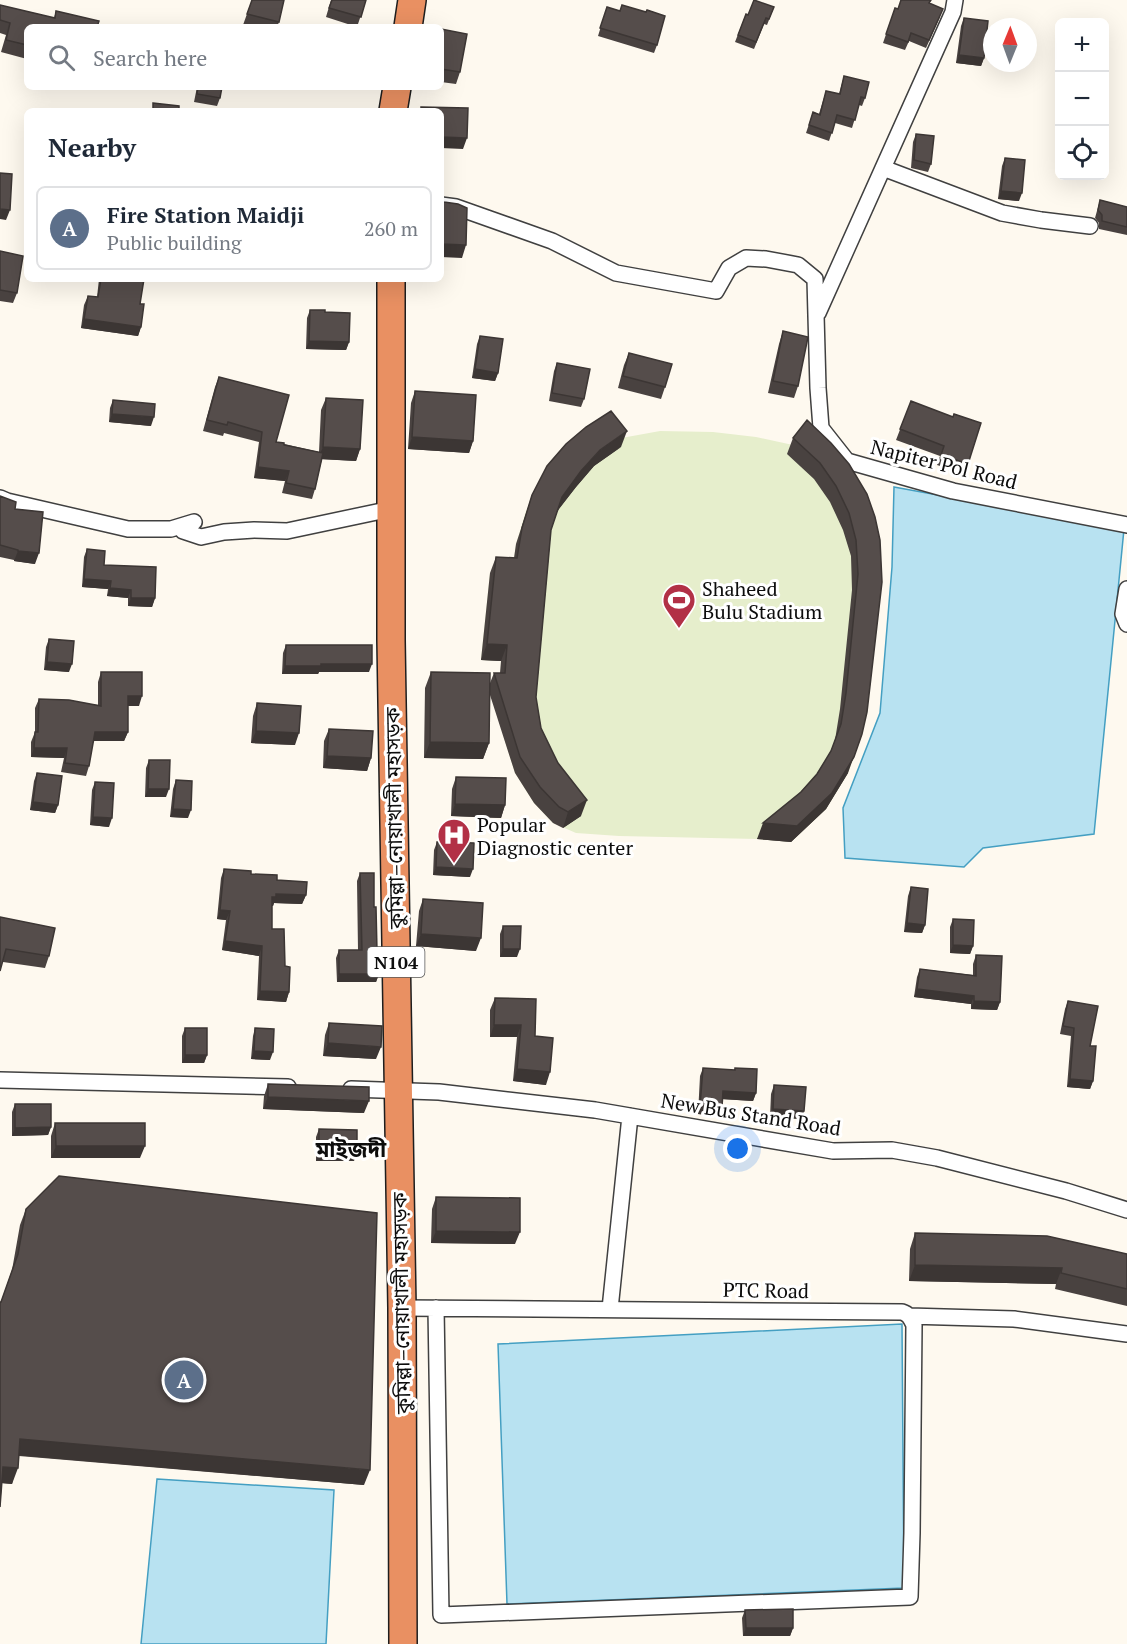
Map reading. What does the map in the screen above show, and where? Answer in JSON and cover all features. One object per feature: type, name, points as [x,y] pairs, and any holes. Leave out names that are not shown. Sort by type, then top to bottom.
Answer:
[{"type":"highway","points":[[408,24],[412,0]]},
{"type":"highway","points":[[394,108],[396,90]]},
{"type":"highway","name":"কুমিল্লা–নোয়াখালী মহাসড়ক","points":[[391,282],[391,640],[402,1308],[403,1644]]},
{"type":"street","points":[[816,318],[953,12],[955,0]]},
{"type":"street","points":[[883,168],[1002,213],[1090,226]]},
{"type":"street","name":"Napiter Pol Road","points":[[444,205],[456,207],[552,241],[616,273],[716,291],[729,268],[746,258],[798,265],[815,279],[821,428],[847,461],[953,491],[1127,525]]},
{"type":"street","points":[[0,498],[128,529],[171,529],[194,522],[183,531],[201,537],[234,531],[287,531],[391,509]]},
{"type":"street","points":[[1127,589],[1124,614],[1127,624]]},
{"type":"street","points":[[0,1080],[304,1088]]},
{"type":"street","name":"New Bus Stand Road","points":[[339,1089],[439,1092],[595,1110],[833,1151],[892,1150],[937,1158],[1066,1191],[1127,1210]]},
{"type":"street","points":[[610,1309],[630,1116]]},
{"type":"street","name":"PTC Road","points":[[402,1308],[902,1312],[909,1316],[1014,1319],[1127,1334]]},
{"type":"street","points":[[436,1308],[441,1615],[910,1597],[914,1325],[909,1316]]},
{"type":"green space","name":"Shaheed Bulu Stadium","points":[[660,431],[713,432],[756,437],[793,445],[861,510],[856,750],[848,773],[826,809],[791,842],[576,833],[553,823],[534,803],[515,773],[504,738],[500,714],[501,661],[481,660],[490,573],[512,574],[516,544],[526,511],[541,482],[616,439]]},
{"type":"water","points":[[894,487],[1124,529],[1094,834],[983,848],[964,867],[845,858],[843,808],[880,713],[892,567]]},
{"type":"water","points":[[902,1324],[904,1588],[507,1604],[498,1344]]},
{"type":"water","points":[[157,1479],[334,1490],[326,1644],[141,1644]]},
{"type":"building","points":[[252,0],[284,0],[279,22],[247,14]]},
{"type":"building","points":[[332,0],[366,0],[361,17],[329,8]]},
{"type":"building","points":[[754,0],[774,7],[769,19],[766,18],[756,42],[738,35]]},
{"type":"building","points":[[901,0],[931,0],[929,3],[943,9],[929,40],[911,33],[908,42],[886,34],[895,8],[898,9]]},
{"type":"building","points":[[0,5],[55,18],[56,11],[99,21],[98,24],[24,24],[24,44],[6,40],[10,23],[0,20]]},
{"type":"building","points":[[622,5],[665,16],[657,45],[600,28],[607,7],[620,11]]},
{"type":"building","points":[[964,18],[983,20],[983,58],[959,55]]},
{"type":"building","points":[[444,30],[467,34],[460,72],[444,69]]},
{"type":"building","points":[[844,76],[869,82],[865,98],[861,97],[855,120],[837,115],[832,133],[809,125],[813,112],[820,115],[826,91],[840,94]]},
{"type":"building","points":[[198,90],[221,90],[220,98],[197,94]]},
{"type":"building","points":[[153,103],[179,106],[179,108],[153,108]]},
{"type":"building","points":[[421,107],[468,108],[467,138],[444,137],[444,108]]},
{"type":"building","points":[[916,134],[934,136],[931,164],[914,160]]},
{"type":"building","points":[[1005,158],[1025,160],[1022,193],[1001,191]]},
{"type":"building","points":[[0,173],[12,174],[10,210],[0,209]]},
{"type":"building","points":[[1100,200],[1127,207],[1127,227],[1102,221],[1102,215],[1098,210]]},
{"type":"building","points":[[444,202],[467,208],[466,245],[444,244]]},
{"type":"building","points":[[0,251],[23,256],[17,293],[0,290]]},
{"type":"building","points":[[100,282],[144,282],[140,304],[144,304],[141,327],[84,319],[88,296],[98,297]]},
{"type":"building","points":[[310,310],[350,313],[349,342],[309,341]]},
{"type":"building","points":[[783,331],[808,337],[798,386],[773,381]]},
{"type":"building","points":[[480,336],[503,339],[498,373],[475,369]]},
{"type":"building","points":[[629,353],[672,364],[665,387],[623,376]]},
{"type":"building","points":[[557,363],[590,369],[584,399],[552,393]]},
{"type":"building","points":[[219,377],[289,395],[276,442],[323,453],[315,489],[286,483],[289,471],[258,467],[262,432],[228,422],[227,425],[207,420]]},
{"type":"building","points":[[415,391],[476,395],[473,441],[412,437]]},
{"type":"building","points":[[326,398],[363,400],[360,449],[323,447]]},
{"type":"building","points":[[113,400],[155,404],[154,417],[112,414]]},
{"type":"building","points":[[911,401],[953,417],[954,414],[981,423],[968,464],[941,455],[944,446],[900,429]]},
{"type":"building","points":[[611,411],[627,431],[600,450],[581,471],[562,497],[551,530],[536,697],[541,728],[558,763],[587,800],[568,812],[559,807],[540,787],[520,757],[494,673],[505,673],[507,645],[487,644],[496,557],[517,558],[522,528],[532,495],[547,466],[566,444],[586,427]]},
{"type":"building","points":[[807,420],[849,464],[867,494],[880,540],[882,582],[867,712],[854,757],[832,793],[797,826],[763,823],[801,792],[817,774],[831,751],[841,724],[846,693],[858,574],[856,540],[849,513],[836,486],[820,463],[793,438]]},
{"type":"building","points":[[0,496],[16,502],[15,509],[43,512],[39,553],[18,551],[0,545]]},
{"type":"building","points":[[87,549],[105,551],[104,565],[156,567],[155,598],[131,598],[131,590],[110,588],[111,581],[84,579]]},
{"type":"building","points":[[49,639],[74,641],[72,664],[47,662]]},
{"type":"building","points":[[286,645],[372,645],[372,664],[285,666]]},
{"type":"building","points":[[101,672],[142,672],[142,696],[128,696],[128,732],[95,732],[89,766],[65,763],[67,748],[34,748],[35,732],[38,732],[39,699],[69,700],[101,706]]},
{"type":"building","points":[[431,672],[490,673],[489,743],[430,742]]},
{"type":"building","points":[[257,703],[301,706],[299,733],[256,731]]},
{"type":"building","points":[[329,729],[373,731],[371,758],[327,756]]},
{"type":"building","points":[[149,760],[170,760],[169,789],[148,789]]},
{"type":"building","points":[[37,773],[62,776],[58,805],[33,802]]},
{"type":"building","points":[[456,777],[506,778],[505,805],[455,804]]},
{"type":"building","points":[[176,780],[192,781],[191,810],[173,809]]},
{"type":"building","points":[[95,782],[114,783],[112,818],[93,817]]},
{"type":"building","points":[[437,842],[474,843],[473,869],[436,867]]},
{"type":"building","points":[[224,869],[251,871],[251,874],[277,875],[277,880],[307,882],[306,895],[276,894],[276,897],[272,897],[272,929],[284,929],[285,966],[290,967],[289,992],[260,991],[262,946],[225,941],[230,911],[220,910]]},
{"type":"building","points":[[360,873],[374,873],[379,974],[339,974],[339,950],[362,950]]},
{"type":"building","points":[[911,887],[928,889],[925,925],[907,923]]},
{"type":"building","points":[[423,899],[483,903],[481,938],[421,934]]},
{"type":"building","points":[[0,917],[55,928],[49,956],[6,949],[0,971]]},
{"type":"building","points":[[953,919],[974,920],[973,946],[953,945]]},
{"type":"building","points":[[503,926],[521,926],[520,949],[503,949]]},
{"type":"building","points":[[976,955],[1002,956],[1000,1002],[974,1001],[974,996],[917,989],[920,969],[976,976]]},
{"type":"building","points":[[495,998],[536,999],[535,1036],[553,1038],[550,1072],[517,1069],[521,1025],[494,1025]]},
{"type":"building","points":[[1068,1001],[1098,1006],[1090,1046],[1096,1046],[1093,1081],[1070,1079],[1074,1028],[1063,1026]]},
{"type":"building","points":[[329,1023],[382,1026],[381,1047],[328,1043]]},
{"type":"building","points":[[185,1028],[207,1028],[207,1055],[185,1055]]},
{"type":"building","points":[[255,1028],[274,1029],[273,1052],[254,1051]]},
{"type":"building","points":[[703,1068],[757,1069],[756,1093],[723,1091],[722,1107],[700,1106]]},
{"type":"building","points":[[268,1084],[369,1087],[369,1101],[268,1097]]},
{"type":"building","points":[[774,1085],[806,1087],[804,1111],[773,1109]]},
{"type":"building","points":[[15,1104],[51,1104],[51,1127],[15,1128]]},
{"type":"building","points":[[55,1123],[145,1123],[145,1146],[56,1146]]},
{"type":"building","points":[[319,1129],[357,1130],[357,1153],[319,1153]]},
{"type":"building","points":[[59,1176],[377,1213],[370,1470],[20,1439],[18,1468],[3,1467],[0,1507],[0,1302],[18,1254],[26,1209]]},
{"type":"building","points":[[436,1197],[520,1198],[520,1232],[436,1231]]},
{"type":"building","points":[[915,1233],[1047,1236],[1127,1254],[1127,1289],[1061,1273],[1062,1268],[915,1265]]},
{"type":"building","points":[[793,1609],[793,1628],[746,1628],[745,1610]]},
{"type":"place","name":"Shaheed Bulu Stadium","points":[[679,629]]},
{"type":"place","name":"Popular Diagnostic center","points":[[454,864]]},
{"type":"place","name":"Fire Station Maidji","points":[[184,1380]]},
{"type":"district","name":"মাইজদী","points":[[351,1148]]}]
